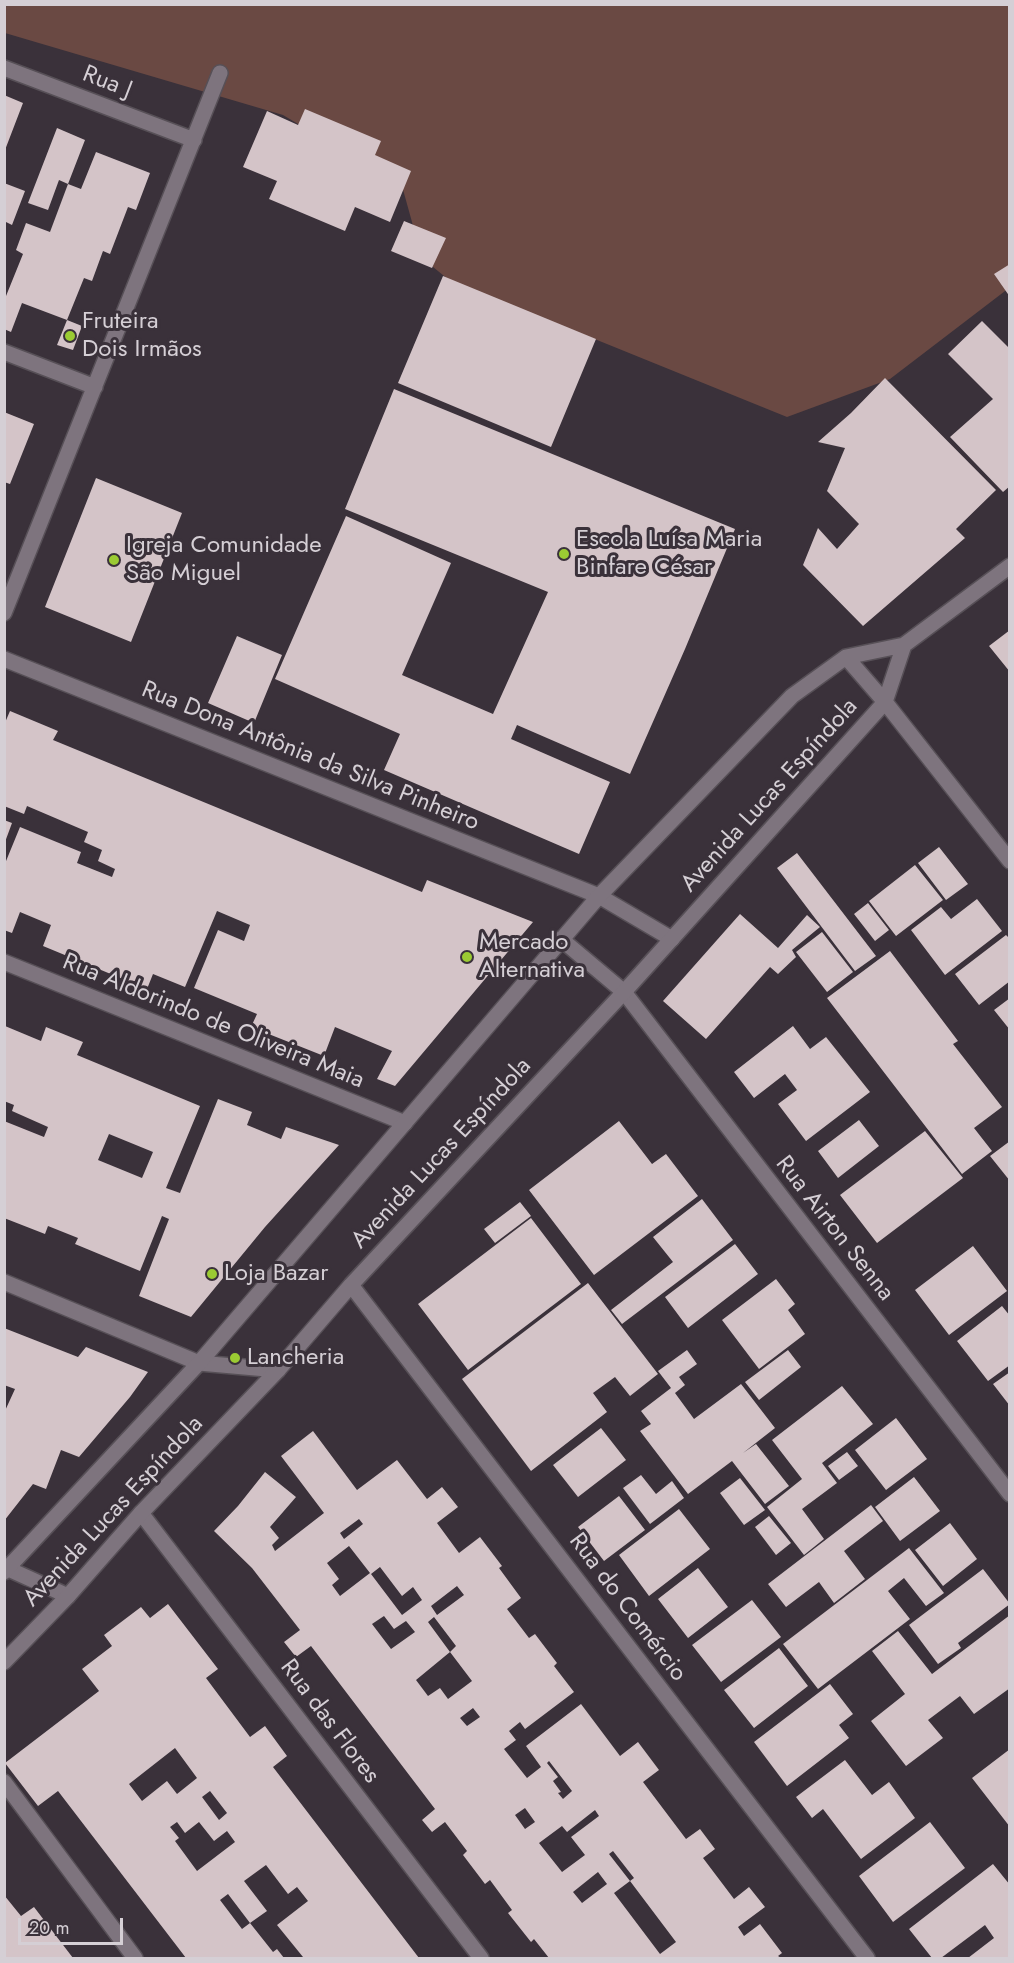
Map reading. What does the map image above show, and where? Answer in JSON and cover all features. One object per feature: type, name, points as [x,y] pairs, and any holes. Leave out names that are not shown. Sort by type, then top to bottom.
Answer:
[{"type":"street","name":"Rua J","points":[[4,68],[194,140]]},
{"type":"street","points":[[4,613],[220,74]]},
{"type":"street","points":[[4,352],[95,387]]},
{"type":"street","points":[[1010,566],[904,645],[846,657],[885,702],[1010,861]]},
{"type":"street","points":[[885,702],[904,645]]},
{"type":"street","name":"Avenida Lucas Espíndola","points":[[6,1569],[199,1363],[599,896],[792,696],[846,657]]},
{"type":"street","name":"Rua Dona Antônia da Silva Pinheiro","points":[[4,659],[599,896],[672,939]]},
{"type":"street","name":"Avenida Lucas Espíndola","points":[[4,1662],[68,1596],[141,1513],[278,1371],[351,1285],[624,992],[885,702]]},
{"type":"street","name":"Rua Airton Senna","points":[[561,939],[624,992],[1010,1494]]},
{"type":"street","name":"Rua Aldorindo de Oliveira Maia","points":[[4,962],[405,1123]]},
{"type":"street","points":[[4,1282],[199,1363],[278,1371]]},
{"type":"street","name":"Rua do Comércio","points":[[351,1285],[867,1959]]},
{"type":"street","name":"Rua das Flores","points":[[141,1513],[481,1959]]},
{"type":"street","points":[[6,1569],[68,1596]]},
{"type":"street","points":[[4,1782],[135,1959]]},
{"type":"shaded area","points":[[5,4],[1009,5],[1009,288],[890,379],[787,417],[449,280],[422,258],[402,186],[283,115],[5,33]]},
{"type":"building","points":[[4,95],[23,103],[5,150],[4,150]]},
{"type":"building","points":[[305,109],[381,141],[375,155],[411,171],[390,222],[355,207],[345,231],[269,199],[277,181],[243,167],[267,111],[298,125]]},
{"type":"building","points":[[57,128],[85,140],[68,184],[59,180],[48,210],[28,203]]},
{"type":"building","points":[[96,152],[150,173],[136,210],[128,207],[110,254],[103,251],[92,281],[84,278],[67,320],[22,303],[11,332],[4,329],[4,301],[23,254],[16,250],[26,223],[50,232],[68,184],[81,189]]},
{"type":"building","points":[[4,183],[25,191],[12,225],[4,221]]},
{"type":"building","points":[[404,221],[446,238],[432,268],[391,251]]},
{"type":"building","points":[[1010,264],[1010,297],[994,274]]},
{"type":"building","points":[[443,276],[596,339],[551,447],[398,383]]},
{"type":"building","name":"Fruteira Dois Irmãos","points":[[67,320],[82,326],[73,350],[57,345]]},
{"type":"building","points":[[982,321],[1010,349],[1010,486],[1003,492],[950,437],[993,399],[948,354]]},
{"type":"building","points":[[885,378],[996,490],[956,529],[965,538],[863,626],[803,565],[818,528],[837,549],[859,524],[827,491],[845,448],[818,442],[851,413]]},
{"type":"building","points":[[394,389],[735,529],[630,774],[517,725],[511,739],[610,782],[579,854],[384,770],[400,734],[275,679],[346,516],[451,563],[402,675],[493,714],[548,592],[345,509]]},
{"type":"building","points":[[4,412],[34,424],[10,484],[4,482]]},
{"type":"building","name":"Igreja Comunidade São Miguel","points":[[96,478],[182,513],[131,642],[45,607]]},
{"type":"building","points":[[1010,630],[1010,672],[989,646]]},
{"type":"building","points":[[237,636],[282,655],[254,723],[208,703]]},
{"type":"building","points":[[10,711],[58,731],[53,740],[422,892],[427,880],[533,922],[395,1086],[377,1079],[392,1051],[335,1027],[324,1056],[251,1027],[257,1014],[194,988],[218,930],[244,941],[250,925],[217,911],[185,987],[153,974],[147,989],[43,946],[51,925],[20,912],[12,933],[4,930],[4,866],[20,827],[81,852],[77,863],[112,877],[115,869],[98,861],[102,850],[84,842],[88,832],[27,806],[24,814],[4,806],[4,725]]},
{"type":"building","points":[[4,820],[12,823],[5,842],[4,842]]},
{"type":"building","points":[[939,847],[968,884],[946,900],[918,863]]},
{"type":"building","points":[[797,853],[876,956],[855,971],[777,868]]},
{"type":"building","points":[[915,865],[943,900],[896,936],[869,901]]},
{"type":"building","points":[[977,899],[1002,931],[945,975],[911,930],[941,907],[951,919]]},
{"type":"building","points":[[868,903],[889,930],[875,941],[854,914]]},
{"type":"building","points":[[740,914],[778,948],[807,915],[820,927],[792,950],[796,957],[778,974],[770,967],[706,1039],[663,1001]]},
{"type":"building","points":[[822,932],[853,972],[827,992],[796,952]]},
{"type":"building","points":[[1006,935],[1010,939],[1010,981],[979,1005],[955,974]]},
{"type":"building","points":[[890,951],[958,1041],[953,1044],[1002,1107],[974,1128],[992,1151],[962,1174],[827,998]]},
{"type":"building","points":[[1010,998],[1010,1030],[994,1010]]},
{"type":"building","points":[[5,1026],[41,1041],[46,1027],[83,1042],[77,1055],[200,1106],[166,1188],[180,1193],[218,1099],[252,1112],[247,1125],[281,1139],[286,1127],[339,1145],[265,1227],[191,1317],[139,1296],[169,1219],[162,1216],[140,1271],[75,1244],[78,1238],[48,1226],[45,1234],[4,1218],[4,1121],[44,1137],[48,1127],[12,1111],[14,1105],[4,1101]],"holes":[[[109,1134],[153,1152],[142,1178],[98,1160]]]},
{"type":"building","points":[[793,1026],[810,1049],[826,1037],[870,1092],[806,1141],[778,1104],[797,1090],[785,1074],[754,1098],[734,1072]]},
{"type":"building","points":[[859,1120],[879,1146],[838,1178],[818,1151]]},
{"type":"building","points":[[619,1121],[652,1164],[666,1154],[698,1196],[594,1275],[529,1190]]},
{"type":"building","points":[[925,1131],[963,1178],[877,1243],[840,1195]]},
{"type":"building","points":[[1010,1141],[1010,1181],[990,1156]]},
{"type":"building","points":[[702,1199],[733,1240],[622,1324],[611,1310],[673,1262],[653,1237]]},
{"type":"building","points":[[520,1202],[531,1216],[495,1243],[484,1229]]},
{"type":"building","points":[[531,1218],[581,1284],[468,1370],[418,1304]]},
{"type":"building","points":[[735,1244],[758,1274],[688,1328],[665,1297]]},
{"type":"building","points":[[973,1246],[1007,1291],[949,1335],[915,1290]]},
{"type":"building","points":[[776,1279],[795,1304],[788,1310],[805,1334],[759,1369],[722,1320]]},
{"type":"building","points":[[588,1283],[658,1374],[630,1396],[615,1377],[593,1393],[607,1412],[531,1471],[462,1379]]},
{"type":"building","points":[[1002,1306],[1010,1316],[1010,1365],[988,1381],[957,1341]]},
{"type":"building","points":[[4,1328],[78,1357],[86,1347],[148,1372],[79,1457],[61,1450],[46,1489],[33,1484],[4,1521],[4,1413],[15,1389],[4,1385]]},
{"type":"building","points":[[687,1350],[697,1364],[679,1377],[685,1385],[675,1393],[694,1419],[741,1384],[775,1428],[743,1453],[756,1444],[789,1486],[765,1504],[732,1461],[688,1494],[640,1431],[651,1424],[641,1411],[671,1388],[658,1371]]},
{"type":"building","points":[[788,1350],[801,1367],[759,1400],[745,1382]]},
{"type":"building","points":[[1010,1372],[1010,1406],[993,1384]]},
{"type":"building","points":[[842,1386],[873,1424],[822,1463],[837,1483],[802,1509],[824,1539],[804,1555],[767,1507],[802,1479],[772,1440]]},
{"type":"building","points":[[896,1418],[927,1459],[886,1490],[855,1450]]},
{"type":"building","points":[[601,1428],[626,1460],[578,1497],[553,1465]]},
{"type":"building","points":[[313,1431],[357,1490],[397,1460],[427,1499],[442,1487],[458,1507],[437,1523],[459,1553],[480,1537],[502,1566],[499,1568],[521,1598],[507,1609],[529,1638],[535,1634],[557,1663],[554,1666],[574,1692],[525,1729],[520,1722],[509,1731],[516,1740],[504,1749],[527,1778],[541,1767],[526,1746],[581,1704],[620,1756],[638,1742],[659,1770],[643,1782],[686,1839],[700,1829],[715,1849],[703,1858],[734,1899],[749,1887],[765,1907],[738,1927],[744,1936],[760,1924],[782,1953],[778,1956],[781,1958],[549,1958],[534,1939],[531,1942],[508,1913],[512,1910],[490,1880],[485,1884],[463,1855],[467,1851],[445,1822],[432,1832],[422,1820],[435,1809],[311,1646],[296,1657],[284,1642],[300,1630],[252,1568],[214,1531],[238,1506],[265,1472],[296,1497],[270,1527],[279,1538],[272,1545],[275,1551],[324,1513],[281,1456]],"holes":[[[359,1519],[363,1524],[344,1539],[340,1533]],[[349,1546],[370,1573],[340,1596],[332,1585],[339,1579],[327,1563]],[[380,1567],[402,1596],[413,1587],[422,1600],[402,1615],[371,1574]],[[457,1586],[464,1595],[437,1615],[431,1606]],[[384,1616],[394,1629],[406,1621],[415,1632],[391,1649],[372,1624]],[[434,1617],[456,1646],[450,1652],[428,1622]],[[450,1652],[472,1681],[448,1699],[440,1688],[428,1696],[416,1680]],[[473,1708],[480,1717],[467,1726],[460,1718]],[[549,1761],[572,1791],[563,1799],[553,1781],[558,1777],[547,1763]],[[525,1808],[535,1822],[525,1829],[515,1815]],[[595,1810],[599,1816],[571,1837],[585,1855],[562,1872],[539,1843],[562,1826],[567,1832]],[[613,1851],[634,1878],[630,1881],[609,1854]],[[598,1872],[607,1884],[582,1903],[573,1892]],[[630,1881],[676,1942],[660,1954],[614,1893]]]},
{"type":"building","points":[[847,1452],[858,1466],[839,1480],[828,1466]]},
{"type":"building","points":[[641,1475],[656,1494],[672,1481],[684,1498],[650,1524],[623,1488]]},
{"type":"building","points":[[914,1477],[940,1511],[900,1541],[875,1507]]},
{"type":"building","points":[[740,1478],[765,1510],[744,1525],[720,1493]]},
{"type":"building","points":[[619,1496],[645,1530],[604,1561],[578,1527]]},
{"type":"building","points":[[871,1505],[883,1521],[844,1551],[865,1579],[834,1603],[819,1582],[786,1607],[768,1584]]},
{"type":"building","points":[[679,1509],[710,1549],[649,1596],[619,1555]]},
{"type":"building","points":[[769,1516],[791,1543],[776,1555],[755,1527]]},
{"type":"building","points":[[950,1523],[977,1559],[943,1586],[915,1550]]},
{"type":"building","points":[[909,1548],[944,1593],[926,1606],[904,1578],[888,1591],[910,1619],[818,1689],[783,1644]]},
{"type":"building","points":[[698,1568],[728,1607],[688,1638],[658,1599]]},
{"type":"building","points":[[983,1569],[1010,1604],[958,1643],[961,1648],[938,1664],[909,1625]]},
{"type":"building","points":[[752,1600],[781,1637],[721,1682],[692,1645]]},
{"type":"building","points":[[168,1604],[218,1669],[206,1678],[250,1737],[265,1726],[287,1756],[273,1767],[419,1958],[301,1958],[303,1957],[277,1925],[308,1901],[297,1887],[288,1894],[266,1865],[244,1881],[267,1911],[250,1923],[273,1952],[277,1949],[284,1958],[186,1958],[58,1791],[38,1806],[5,1763],[99,1691],[82,1669],[112,1646],[104,1635],[141,1607],[150,1618]],"holes":[[[175,1748],[197,1778],[177,1794],[167,1781],[142,1801],[129,1784]],[[210,1791],[227,1813],[219,1820],[202,1797]],[[177,1822],[185,1833],[199,1822],[214,1841],[227,1831],[235,1842],[197,1871],[175,1841],[179,1838],[170,1827]],[[228,1894],[250,1923],[242,1929],[220,1900]]]},
{"type":"building","points":[[1010,1615],[1010,1688],[974,1714],[960,1696],[928,1720],[943,1738],[906,1766],[871,1721],[905,1694],[872,1651],[898,1631],[932,1674]]},
{"type":"building","points":[[779,1648],[808,1686],[754,1728],[724,1690]]},
{"type":"building","points":[[830,1684],[853,1714],[839,1725],[849,1738],[787,1786],[754,1742]]},
{"type":"building","points":[[1010,1749],[1010,1827],[972,1778]]},
{"type":"building","points":[[845,1760],[872,1795],[889,1782],[915,1818],[861,1859],[823,1809],[812,1818],[796,1797]]},
{"type":"building","points":[[930,1822],[965,1868],[893,1922],[859,1876]]},
{"type":"building","points":[[993,1864],[1010,1885],[1010,1958],[968,1958],[994,1938],[985,1925],[941,1958],[932,1958],[909,1929]]},
{"type":"building","points":[[4,1895],[21,1916],[34,1907],[73,1958],[4,1958]]},
{"type":"place","name":"Fruteira Dois Irmãos","points":[[70,336]]},
{"type":"place","name":"Escola Luísa Maria Binfare César","points":[[564,554]]},
{"type":"place","name":"Igreja Comunidade São Miguel","points":[[114,560]]},
{"type":"place","name":"Mercado Alternativa","points":[[467,957]]},
{"type":"place","name":"Loja Bazar","points":[[212,1274]]},
{"type":"place","name":"Lancheria","points":[[235,1358]]}]
